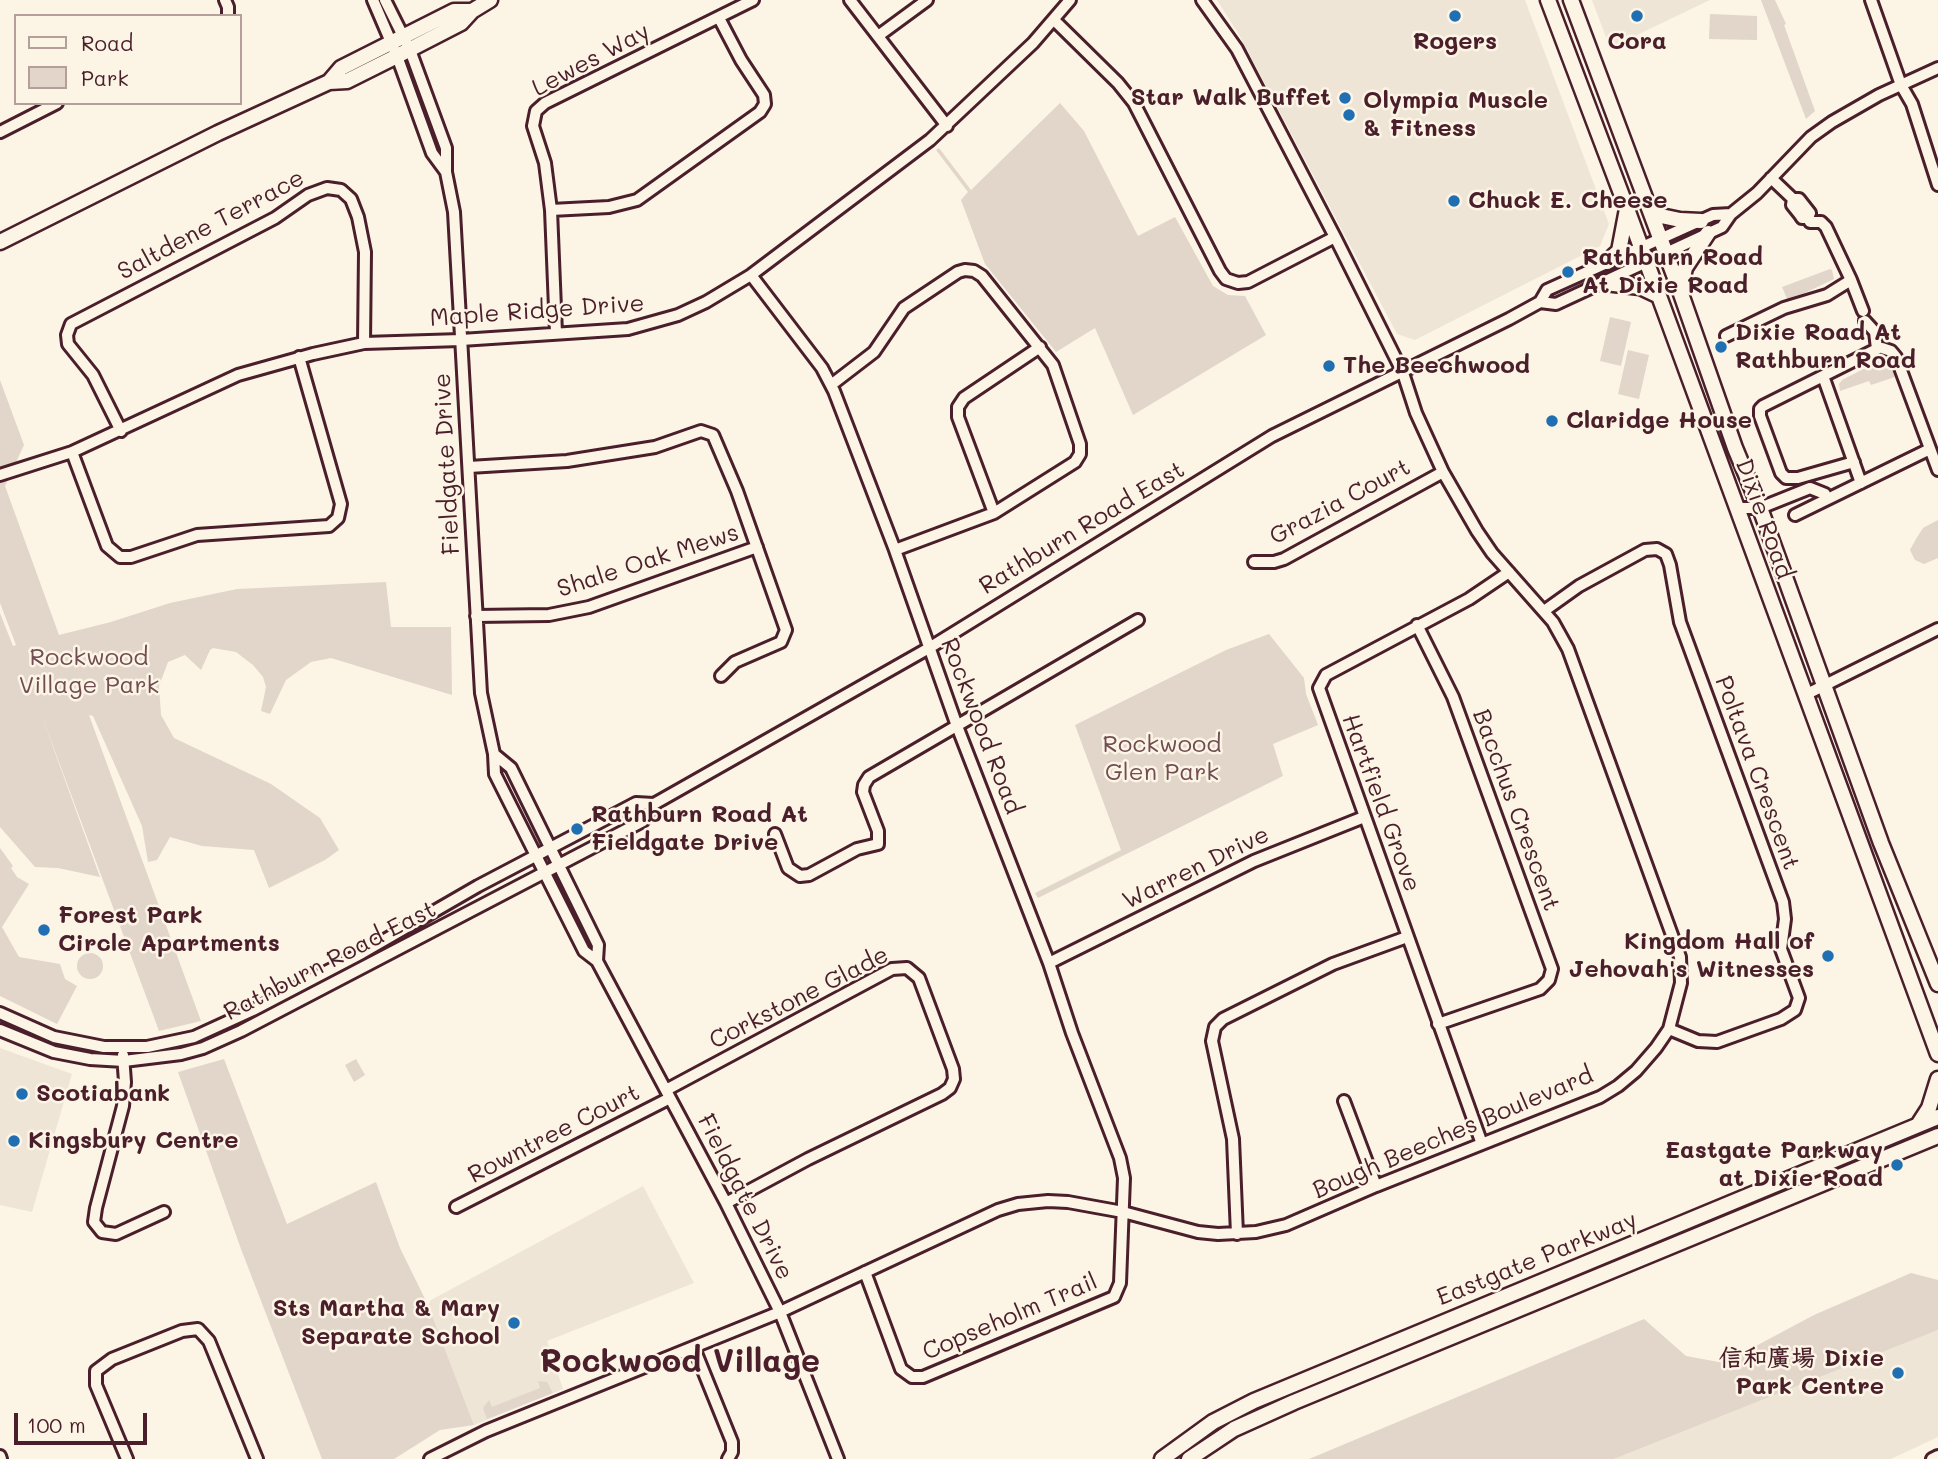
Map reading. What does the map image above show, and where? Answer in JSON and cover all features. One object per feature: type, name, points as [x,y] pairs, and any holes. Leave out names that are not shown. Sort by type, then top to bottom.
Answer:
[{"type":"main road","points":[[0,242],[218,133],[329,82],[341,68],[461,23],[472,11],[490,0]]},
{"type":"main road","name":"Dixie Road","points":[[1548,0],[1938,1054]]},
{"type":"main road","name":"Dixie Road","points":[[1571,0],[1680,291],[1735,448],[1764,505],[1824,685],[1881,843],[1938,984]]},
{"type":"main road","points":[[1647,202],[1661,216],[1705,227],[1685,268],[1680,291]]},
{"type":"main road","points":[[1607,262],[1619,251],[1627,209]]},
{"type":"main road","points":[[1605,283],[1640,287],[1659,296]]},
{"type":"main road","points":[[1918,1125],[1929,1108],[1938,1079]]},
{"type":"main road","name":"Eastgate Parkway","points":[[1162,1459],[1213,1422],[1254,1401],[1938,1116]]},
{"type":"main road","name":"Eastgate Parkway","points":[[1189,1459],[1234,1429],[1294,1402],[1938,1136]]},
{"type":"street","name":"Fieldgate Drive","points":[[373,0],[400,46],[446,148],[446,172],[454,212],[481,693],[494,754],[495,774],[584,951],[597,961],[726,1203],[780,1312],[838,1459]]},
{"type":"street","name":"Fieldgate Drive","points":[[385,0],[400,46]]},
{"type":"street","name":"Lewes Way","points":[[556,333],[551,210],[545,163],[533,121],[539,107],[753,0]]},
{"type":"street","points":[[850,0],[947,126]]},
{"type":"street","points":[[878,36],[927,0]]},
{"type":"street","name":"Maple Ridge Drive","points":[[0,475],[72,452],[237,375],[299,357],[364,343],[461,340],[628,328],[665,320],[706,302],[751,275],[947,126],[1054,20],[1070,0]]},
{"type":"street","name":"Bough Beeches Boulevard","points":[[430,1459],[486,1431],[780,1312],[998,1210],[1018,1204],[1058,1201],[1123,1212],[1198,1232],[1237,1234],[1286,1225],[1610,1091],[1642,1066],[1669,1029],[1681,983],[1680,957],[1568,649],[1544,611],[1477,531],[1443,472],[1416,413],[1403,373],[1335,237],[1237,49],[1202,0]]},
{"type":"street","points":[[1871,0],[1902,85],[1912,104],[1938,185]]},
{"type":"street","points":[[551,210],[609,207],[637,200],[760,111],[765,99],[762,90],[741,60],[719,18]]},
{"type":"street","points":[[1054,20],[1118,83],[1134,103],[1226,279],[1238,283],[1248,282],[1335,237]]},
{"type":"street","name":"Rathburn Road East","points":[[1540,302],[1556,304],[1665,254],[1705,227],[1713,215],[1731,214],[1741,207],[1811,137],[1832,122],[1938,68]]},
{"type":"street","points":[[0,132],[53,105]]},
{"type":"street","points":[[1772,178],[1793,199],[1792,205],[1802,218],[1808,218],[1810,222],[1821,222],[1826,227],[1852,280],[1864,316],[1875,332],[1877,349],[1763,406],[1760,416],[1781,473],[1786,478],[1798,478],[1854,462]]},
{"type":"street","name":"Saltdene Terrace","points":[[121,430],[93,375],[68,344],[67,332],[71,324],[275,218],[308,195],[327,188],[341,190],[351,199],[358,217],[365,252],[364,343]]},
{"type":"street","name":"Rathburn Road East","points":[[0,1030],[54,1052],[90,1059],[124,1061],[168,1058],[220,1041],[643,821],[654,804],[929,648],[1272,436],[1403,373],[1540,302],[1547,290],[1659,239],[1705,227]]},
{"type":"street","points":[[831,385],[874,352],[904,308],[962,270],[974,271],[982,276],[1053,365],[1079,440],[1080,454],[1072,465],[995,513],[895,550]]},
{"type":"street","name":"Rockwood Road","points":[[751,275],[822,368],[831,385],[895,550],[957,726],[1049,963],[1072,1033],[1120,1158],[1124,1178],[1123,1212]]},
{"type":"street","points":[[1726,335],[1784,308],[1827,295],[1852,280]]},
{"type":"street","points":[[995,513],[958,417],[958,407],[964,398],[1040,347]]},
{"type":"street","points":[[1882,348],[1891,351],[1896,357],[1938,470]]},
{"type":"street","points":[[72,452],[105,543],[110,551],[120,557],[131,557],[197,535],[328,526],[337,520],[340,514],[339,492],[299,357]]},
{"type":"street","points":[[1823,376],[1861,483]]},
{"type":"street","name":"Shale Oak Mews","points":[[470,467],[567,461],[638,451],[705,431],[716,440],[757,547],[589,607],[549,615],[476,616]]},
{"type":"street","points":[[1795,516],[1930,449]]},
{"type":"street","name":"Grazia Court","points":[[1254,562],[1284,559],[1443,472]]},
{"type":"street","points":[[1737,508],[1764,505],[1810,488],[1825,494],[1828,499]]},
{"type":"street","points":[[721,676],[731,664],[778,644],[786,636],[786,627],[757,547]]},
{"type":"street","name":"Poltava Crescent","points":[[1544,611],[1579,586],[1645,550],[1657,549],[1665,554],[1671,565],[1674,598],[1680,622],[1783,902],[1785,919],[1782,954],[1799,998],[1795,1010],[1717,1042],[1698,1041],[1669,1029]]},
{"type":"street","name":"Hartfield Grove","points":[[1482,1144],[1319,685],[1326,675],[1468,599],[1509,572]]},
{"type":"street","points":[[775,834],[788,868],[800,876],[809,875],[857,849],[877,844],[878,831],[864,794],[866,781],[1138,620]]},
{"type":"street","name":"Bacchus Crescent","points":[[1417,625],[1453,697],[1552,969],[1549,980],[1540,989],[1438,1024]]},
{"type":"street","points":[[1805,695],[1938,629]]},
{"type":"street","name":"Fieldgate Drive","points":[[494,754],[510,768],[559,866],[598,945],[597,961]]},
{"type":"street","name":"Rathburn Road East","points":[[0,1013],[62,1040],[123,1048],[176,1042],[227,1024],[362,953],[439,907],[636,803],[654,804]]},
{"type":"street","name":"Warren Drive","points":[[1049,963],[1254,861],[1364,817]]},
{"type":"street","points":[[1237,1234],[1233,1132],[1212,1041],[1215,1027],[1221,1020],[1333,964],[1407,937]]},
{"type":"street","name":"Corkstone Glade","points":[[668,1094],[892,969],[907,968],[919,978],[953,1069],[954,1079],[950,1088],[726,1203]]},
{"type":"street","points":[[123,1048],[125,1082],[122,1106],[94,1222],[102,1232],[116,1234],[164,1212]]},
{"type":"street","name":"Rowntree Court","points":[[456,1207],[668,1094]]},
{"type":"street","points":[[1344,1101],[1376,1186]]},
{"type":"street","name":"Copseholm Trail","points":[[865,1272],[901,1368],[912,1377],[923,1377],[1114,1297],[1120,1283],[1123,1212]]},
{"type":"street","points":[[127,1459],[96,1385],[96,1371],[112,1359],[182,1331],[198,1329],[209,1341],[257,1459]]},
{"type":"street","points":[[694,1348],[732,1442],[732,1452],[728,1459]]},
{"type":"street","points":[[1933,1459],[1938,1456]]},
{"type":"shaded area","points":[[1217,0],[1525,0],[1609,224],[1600,246],[1415,340],[1397,334],[1238,33]]},
{"type":"shaded area","points":[[1592,0],[1710,0],[1610,48]]},
{"type":"shaded area","name":"Kingsbury Centre","points":[[0,1048],[72,1074],[32,1212],[0,1205]]},
{"type":"shaded area","name":"Sts Martha & Mary Separate School","points":[[643,1186],[694,1283],[547,1341],[563,1389],[474,1425],[428,1305],[431,1300]]},
{"type":"shaded area","points":[[1938,1330],[1938,1437],[1891,1459],[1614,1459]]},
{"type":"green space","points":[[1761,0],[1775,0],[1786,24],[1784,25],[1815,111],[1806,119]]},
{"type":"green space","points":[[1710,14],[1757,16],[1757,40],[1709,39]]},
{"type":"green space","points":[[1060,103],[1084,131],[1138,236],[1175,217],[1213,286],[1228,295],[1245,296],[1266,335],[1133,415],[1095,328],[1056,352],[985,264],[961,200],[968,192],[936,150],[939,148],[971,190]]},
{"type":"green space","points":[[1830,269],[1834,279],[1788,301],[1782,287]]},
{"type":"green space","points":[[1610,317],[1631,322],[1621,366],[1600,361]]},
{"type":"green space","points":[[1628,350],[1649,355],[1639,399],[1618,394]]},
{"type":"green space","points":[[1879,361],[1883,366],[1890,364],[1895,377],[1871,385],[1869,381],[1840,391],[1839,384],[1842,380]]},
{"type":"green space","name":"Rockwood Village Park","points":[[0,380],[24,445],[5,486],[59,635],[170,603],[237,589],[386,582],[391,627],[451,627],[452,695],[331,658],[311,662],[286,680],[270,714],[261,711],[266,687],[263,677],[236,652],[213,648],[201,670],[185,655],[168,662],[159,686],[161,715],[174,738],[271,784],[320,818],[339,850],[325,860],[269,888],[254,850],[202,846],[170,837],[157,860],[148,862],[142,826],[93,716],[89,715],[201,1021],[159,1031],[40,711],[100,877],[58,868],[35,867],[0,827],[0,613],[13,646],[16,645],[0,603]]},
{"type":"green space","points":[[1938,520],[1938,558],[1924,564],[1915,560],[1910,550],[1923,528]]},
{"type":"green space","name":"Rockwood Glen Park","points":[[1269,634],[1304,678],[1306,694],[1318,725],[1273,744],[1283,776],[1038,898],[1035,893],[1121,850],[1075,725],[1226,650]]},
{"type":"green space","points":[[0,848],[13,866],[11,868],[17,877],[29,884],[2,927],[19,957],[60,964],[65,979],[77,986],[57,1024],[0,996]]},
{"type":"green space","points":[[90,953],[99,957],[103,966],[99,975],[90,979],[81,975],[77,966],[81,957]]},
{"type":"green space","points":[[224,1059],[287,1224],[376,1182],[400,1248],[428,1305],[474,1425],[440,1430],[394,1459],[322,1459],[241,1249],[178,1072]]},
{"type":"green space","points":[[356,1059],[365,1075],[354,1082],[345,1065]]},
{"type":"green space","points":[[1911,1273],[1938,1280],[1938,1330],[1614,1459],[1309,1459],[1644,1319],[1686,1356],[1724,1363],[1814,1315]]},
{"type":"green space","points":[[538,1381],[547,1382],[553,1393],[487,1419],[483,1408],[489,1400],[492,1407],[540,1388]]},
{"type":"place","name":"Rogers","points":[[1455,16]]},
{"type":"place","name":"Cora","points":[[1637,16]]},
{"type":"place","name":"Star Walk Buffet","points":[[1345,98]]},
{"type":"place","name":"Olympia Muscle & Fitness","points":[[1349,115]]},
{"type":"place","name":"Chuck E. Cheese","points":[[1454,201]]},
{"type":"place","name":"Rathburn Road At Dixie Road","points":[[1568,272]]},
{"type":"place","name":"Dixie Road At Rathburn Road","points":[[1721,347]]},
{"type":"place","name":"The Beechwood","points":[[1329,366]]},
{"type":"place","name":"Claridge House","points":[[1552,421]]},
{"type":"place","name":"Rathburn Road At Fieldgate Drive","points":[[577,829]]},
{"type":"place","name":"Forest Park Circle Apartments","points":[[44,930]]},
{"type":"place","name":"Kingdom Hall of Jehovah's Witnesses","points":[[1828,956]]},
{"type":"place","name":"Scotiabank","points":[[22,1094]]},
{"type":"place","name":"Kingsbury Centre","points":[[14,1141]]},
{"type":"place","name":"Eastgate Parkway at Dixie Road","points":[[1897,1165]]},
{"type":"place","name":"Sts Martha & Mary Separate School","points":[[514,1323]]},
{"type":"place","name":"信和廣場 Dixie Park Centre","points":[[1898,1373]]},
{"type":"district","name":"Rockwood Village","points":[[680,1362]]}]
